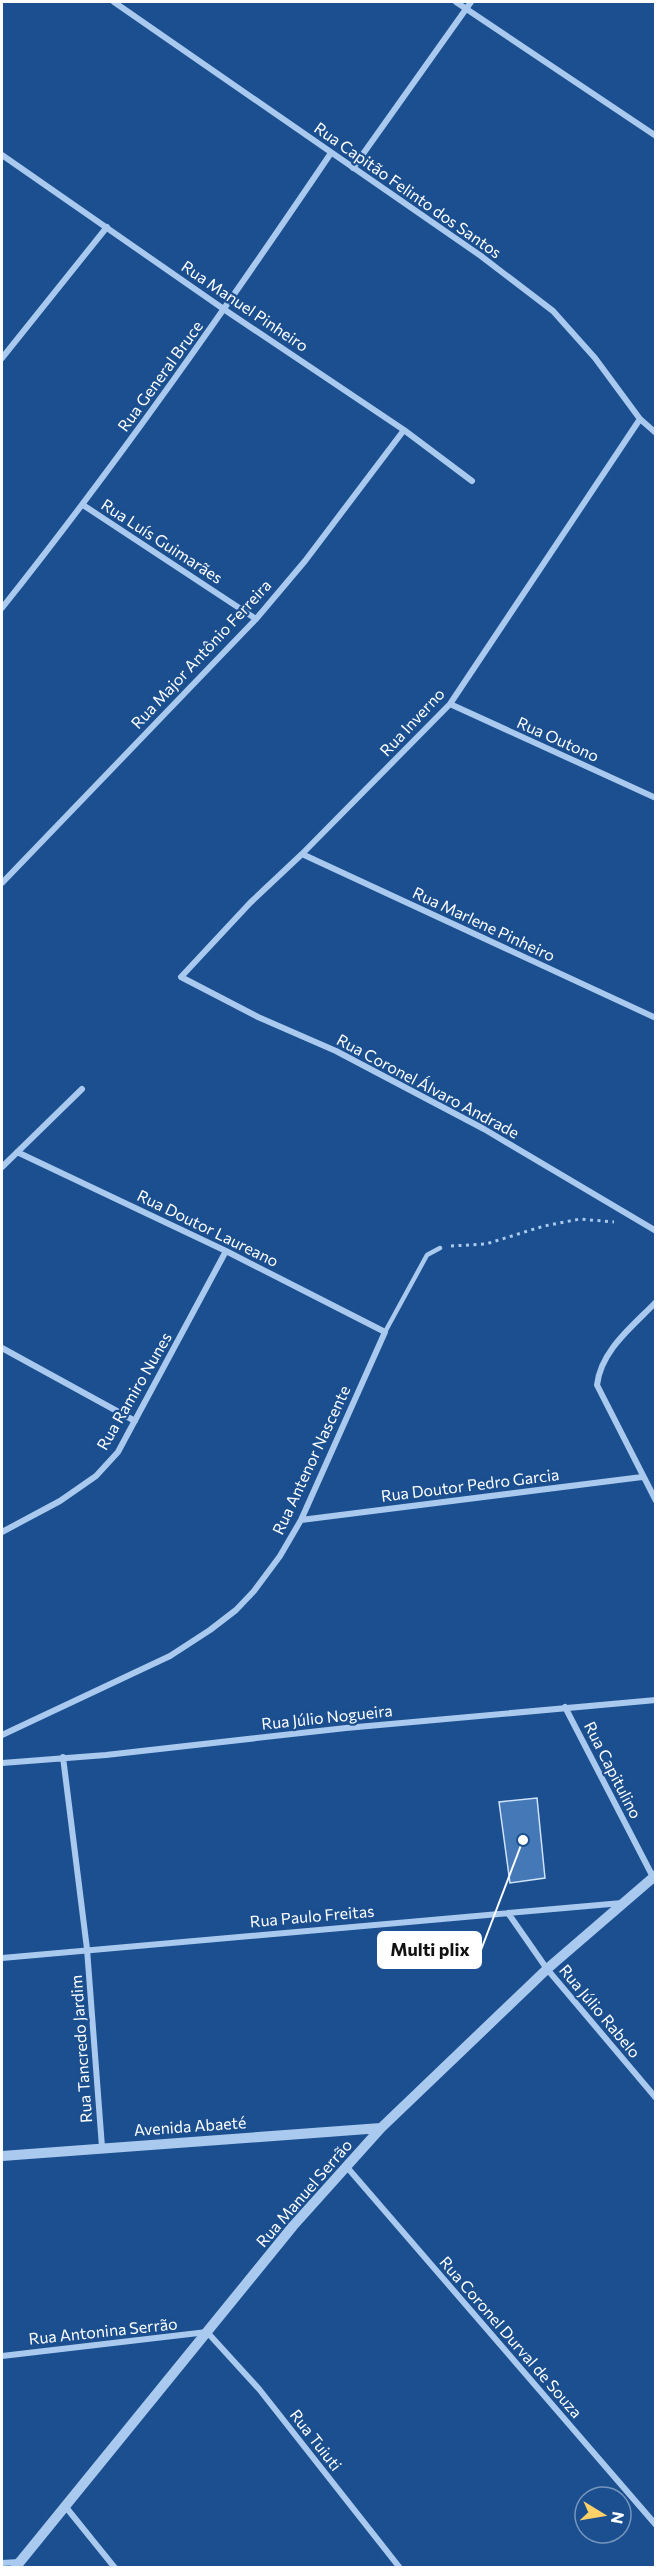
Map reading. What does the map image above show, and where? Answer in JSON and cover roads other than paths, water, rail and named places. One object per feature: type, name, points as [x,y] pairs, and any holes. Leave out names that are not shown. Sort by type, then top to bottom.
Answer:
[{"type":"street","name":"Rua Capitão Felinto dos Santos","points":[[114,2],[482,256],[553,312],[595,357],[640,419],[656,433]]},
{"type":"street","points":[[456,2],[656,136]]},
{"type":"street","points":[[353,168],[471,2]]},
{"type":"street","name":"Rua General Bruce","points":[[2,608],[83,506],[225,310],[331,153]]},
{"type":"street","name":"Rua Manuel Pinheiro","points":[[2,155],[225,310],[404,430],[472,480]]},
{"type":"street","points":[[2,358],[107,227]]},
{"type":"street","name":"Rua Inverno","points":[[181,977],[250,903],[302,854],[450,704],[640,419]]},
{"type":"street","name":"Rua Major Antônio Ferreira","points":[[2,883],[256,619],[305,561],[404,430]]},
{"type":"street","name":"Rua Luís Guimarães","points":[[83,506],[256,619]]},
{"type":"street","name":"Rua Outono","points":[[450,704],[656,798]]},
{"type":"street","name":"Rua Marlene Pinheiro","points":[[302,854],[656,1018]]},
{"type":"street","name":"Rua Coronel Álvaro Andrade","points":[[181,977],[258,1017],[336,1051],[484,1129],[656,1231]]},
{"type":"street","points":[[2,1167],[82,1089]]},
{"type":"street","name":"Rua Doutor Laureano","points":[[17,1152],[226,1251],[385,1332]]},
{"type":"street","name":"Rua Ramiro Nunes","points":[[2,1532],[60,1501],[96,1476],[118,1452],[226,1251]]},
{"type":"street","points":[[656,1302],[607,1354],[599,1369],[597,1385],[656,1501]]},
{"type":"street","name":"Rua Antenor Nascente","points":[[2,1735],[170,1656],[236,1610],[254,1591],[280,1556],[301,1520],[385,1332]]},
{"type":"street","points":[[2,1348],[135,1420]]},
{"type":"street","name":"Rua Doutor Pedro Garcia","points":[[301,1520],[642,1477]]},
{"type":"street","name":"Rua Júlio Nogueira","points":[[2,1763],[656,1700]]},
{"type":"street","name":"Rua Capitulino","points":[[565,1707],[654,1876]]},
{"type":"street","name":"Rua Tancredo Jardim","points":[[63,1757],[87,1949],[102,2147]]},
{"type":"street","name":"Rua Manuel Serrão","points":[[17,2565],[293,2226],[381,2128],[547,1969],[654,1876]]},
{"type":"street","name":"Rua Paulo Freitas","points":[[2,1958],[625,1903]]},
{"type":"street","name":"Rua Júlio Rabelo","points":[[508,1913],[547,1969],[656,2098]]},
{"type":"street","name":"Avenida Abaeté","points":[[2,2156],[381,2128]]},
{"type":"street","name":"Rua Coronel Durval de Souza","points":[[346,2166],[656,2525]]},
{"type":"street","name":"Rua Antonina Serrão","points":[[2,2356],[207,2332]]},
{"type":"street","name":"Rua Tuiuti","points":[[207,2332],[258,2389],[400,2568]]},
{"type":"street","points":[[65,2505],[115,2568]]},
{"type":"street","points":[[2,2563],[17,2565]]},
{"type":"lane","points":[[385,1332],[427,1255],[440,1248]]},
{"type":"place","name":"Multi plix","points":[[523,1840]]}]
